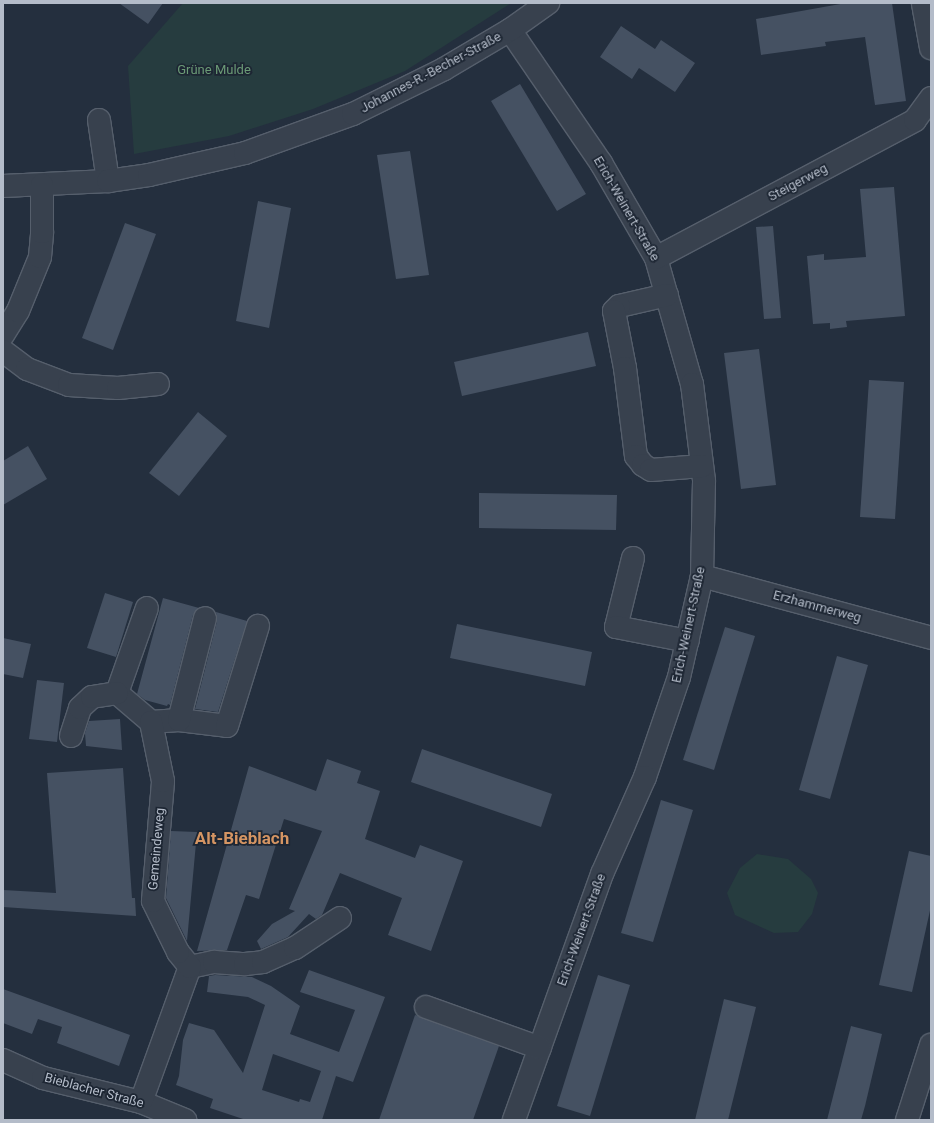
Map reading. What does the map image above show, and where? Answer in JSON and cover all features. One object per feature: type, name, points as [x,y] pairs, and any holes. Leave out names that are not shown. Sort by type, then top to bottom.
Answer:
[{"type":"street","name":"Johannes-R.-Becher-Straße","points":[[3,186],[108,181],[149,175],[245,153],[353,114],[444,69],[510,30],[548,3]]},
{"type":"street","points":[[924,4],[931,48]]},
{"type":"street","name":"Erich-Weinert-Straße","points":[[510,30],[601,163],[656,258],[692,384],[704,481],[702,576],[679,677],[645,777],[602,874],[540,1048],[521,1118]]},
{"type":"street","name":"Steigerweg","points":[[656,258],[915,120],[931,98]]},
{"type":"street","points":[[99,120],[108,181]]},
{"type":"street","points":[[3,335],[18,311],[40,257],[42,232],[42,185]]},
{"type":"street","points":[[667,295],[619,306],[614,311],[625,368],[636,456],[643,465],[651,470],[702,466]]},
{"type":"street","points":[[3,351],[27,369],[69,385],[118,388],[158,384]]},
{"type":"street","points":[[633,558],[616,627],[688,641]]},
{"type":"street","name":"Erzhammerweg","points":[[702,576],[931,638]]},
{"type":"street","points":[[117,693],[147,608]]},
{"type":"street","points":[[179,720],[205,618]]},
{"type":"street","points":[[71,736],[80,708],[92,697],[117,693],[151,722],[179,720],[227,726],[258,626]]},
{"type":"street","name":"Gemeindeweg","points":[[151,722],[163,782],[153,901],[178,952],[190,968]]},
{"type":"street","points":[[141,1102],[190,968],[214,962],[245,964],[263,962],[295,948],[340,918]]},
{"type":"street","points":[[426,1007],[540,1048]]},
{"type":"street","points":[[907,1120],[930,1051]]},
{"type":"street","name":"Bieblacher Straße","points":[[3,1060],[43,1078],[141,1102],[186,1120]]},
{"type":"green space","name":"Grüne Mulde","points":[[183,3],[511,3],[405,71],[313,109],[229,136],[134,154],[128,66]]},
{"type":"green space","points":[[757,854],[788,859],[811,879],[818,893],[812,914],[798,932],[774,933],[735,915],[727,893],[740,868]]},
{"type":"building","points":[[119,3],[163,3],[148,24]]},
{"type":"building","points":[[846,3],[892,3],[906,101],[875,105],[865,37],[825,42],[826,46],[761,55],[756,19]]},
{"type":"building","points":[[621,26],[655,49],[661,40],[695,63],[675,92],[639,68],[632,79],[600,57]]},
{"type":"building","points":[[520,84],[586,194],[557,211],[491,101]]},
{"type":"building","points":[[410,151],[429,275],[396,279],[377,155]]},
{"type":"building","points":[[894,187],[905,316],[846,321],[847,327],[830,329],[830,323],[813,324],[807,256],[824,254],[824,260],[866,257],[860,189]]},
{"type":"building","points":[[258,201],[291,208],[269,328],[236,321]]},
{"type":"building","points":[[125,223],[156,234],[113,350],[82,338]]},
{"type":"building","points":[[773,226],[781,318],[764,319],[756,227]]},
{"type":"building","points":[[588,332],[596,366],[462,396],[454,362]]},
{"type":"building","points":[[759,349],[776,485],[741,489],[724,353]]},
{"type":"building","points":[[869,380],[904,382],[895,519],[860,517]]},
{"type":"building","points":[[198,412],[227,436],[179,496],[149,473]]},
{"type":"building","points":[[28,446],[47,479],[3,505],[3,461]]},
{"type":"building","points":[[479,493],[617,495],[616,530],[479,528]]},
{"type":"building","points":[[105,593],[133,602],[116,657],[87,648]]},
{"type":"building","points":[[163,598],[199,608],[193,615],[170,705],[168,704],[167,706],[145,700],[137,694]]},
{"type":"building","points":[[216,612],[247,621],[218,712],[195,709],[217,621]]},
{"type":"building","points":[[457,624],[592,652],[585,686],[450,658]]},
{"type":"building","points":[[725,627],[755,636],[714,770],[683,760]]},
{"type":"building","points":[[3,638],[31,644],[23,678],[3,674]]},
{"type":"building","points":[[837,656],[868,665],[830,799],[799,790]]},
{"type":"building","points":[[37,680],[64,683],[57,742],[29,739]]},
{"type":"building","points":[[120,719],[122,750],[86,746],[85,733],[89,721]]},
{"type":"building","points":[[422,749],[552,794],[541,827],[411,782]]},
{"type":"building","points":[[327,759],[361,771],[357,783],[380,791],[365,839],[415,858],[420,845],[463,861],[431,951],[388,935],[402,898],[340,873],[322,915],[316,919],[309,914],[288,937],[261,949],[257,941],[272,924],[295,911],[289,909],[322,831],[284,819],[259,899],[246,895],[227,950],[197,951],[249,766],[316,791]]},
{"type":"building","points":[[123,768],[132,898],[135,898],[136,916],[3,907],[3,890],[56,893],[47,773]]},
{"type":"building","points":[[661,800],[693,810],[653,942],[621,933]]},
{"type":"building","points":[[171,831],[197,832],[187,941],[166,898]]},
{"type":"building","points":[[909,851],[931,856],[931,906],[912,992],[879,985]]},
{"type":"building","points":[[309,970],[385,997],[353,1082],[336,1076],[322,1120],[246,1120],[210,1108],[213,1099],[176,1085],[179,1076],[183,1040],[189,1023],[214,1030],[243,1073],[265,1005],[248,997],[207,992],[209,976],[252,977],[271,986],[300,1006],[290,1034],[339,1052],[355,1010],[300,992]],"holes":[[[273,1054],[321,1071],[310,1102],[300,1099],[299,1102],[262,1090]]]},
{"type":"building","points":[[598,975],[630,985],[590,1116],[557,1106]]},
{"type":"building","points":[[3,989],[130,1035],[119,1066],[57,1043],[62,1027],[38,1019],[32,1034],[3,1023]]},
{"type":"building","points":[[724,999],[756,1007],[728,1120],[695,1120]]},
{"type":"building","points":[[415,1015],[499,1046],[473,1120],[379,1120]]},
{"type":"building","points":[[851,1026],[882,1034],[865,1106],[861,1120],[827,1120]]},
{"type":"district","name":"Alt-Bieblach","points":[[242,839]]}]
